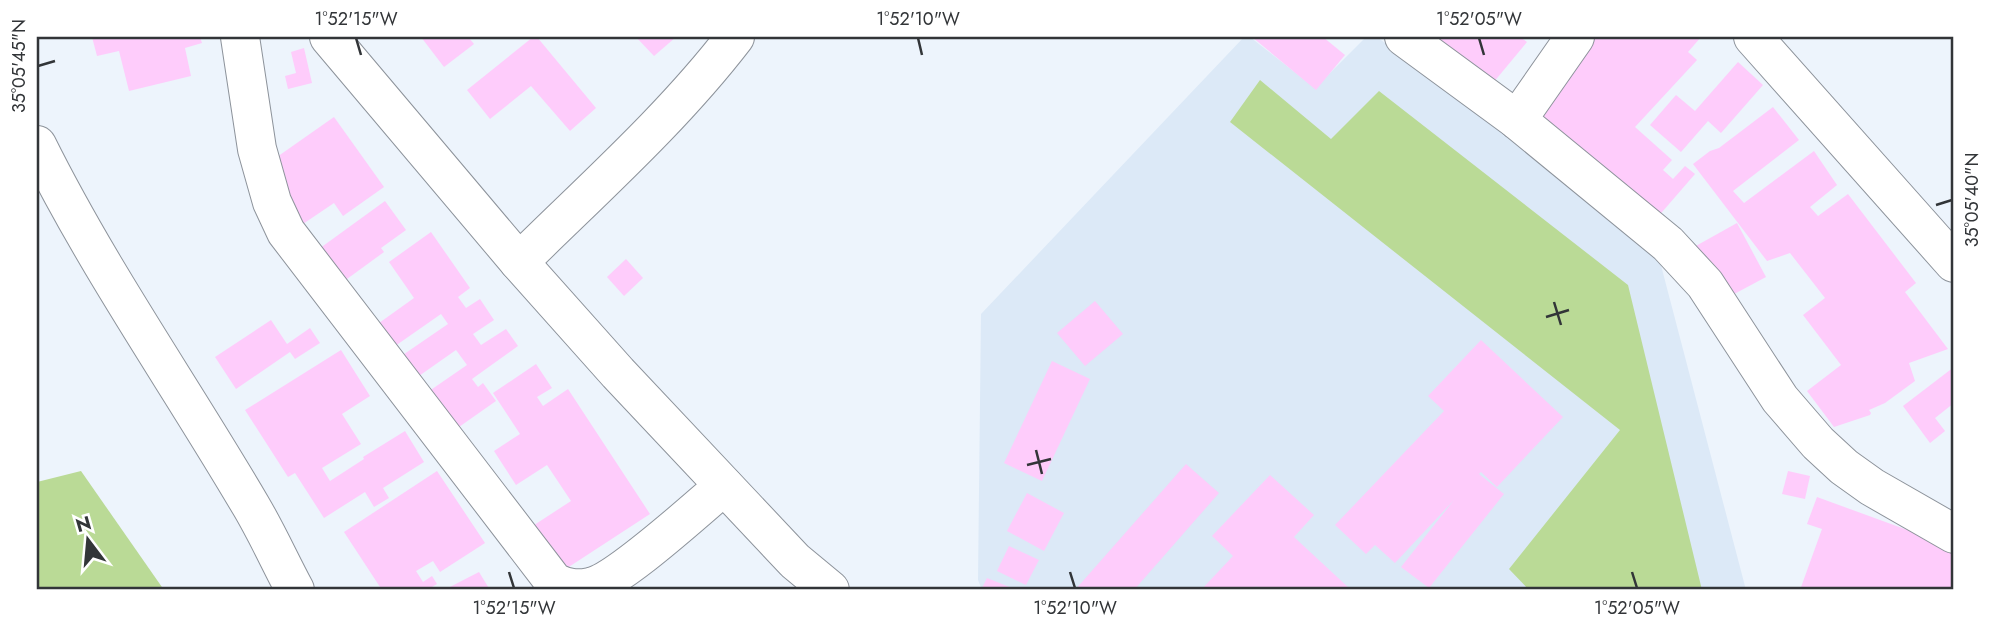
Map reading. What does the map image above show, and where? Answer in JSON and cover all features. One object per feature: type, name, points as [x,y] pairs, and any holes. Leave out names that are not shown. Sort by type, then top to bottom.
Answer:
[{"type":"street","points":[[240,37],[257,149],[272,202],[286,232],[554,582],[570,589],[593,587],[615,575],[724,486]]},
{"type":"street","points":[[329,37],[519,262],[618,373],[795,561],[830,590]]},
{"type":"street","points":[[519,262],[650,133],[735,37]]},
{"type":"street","points":[[1404,37],[1517,120],[1668,244],[1705,285],[1780,399],[1818,443],[1844,467],[1871,487],[1954,534]]},
{"type":"street","points":[[1517,120],[1575,37]]},
{"type":"street","points":[[1753,37],[1954,263]]},
{"type":"street","points":[[37,145],[58,188],[252,507],[295,590]]},
{"type":"shaded area","points":[[1244,37],[1250,37],[1315,88],[1366,37],[1377,37],[1657,250],[1746,590],[982,590],[978,580],[981,314]]},
{"type":"green space","points":[[1260,80],[1331,139],[1379,91],[1628,285],[1702,590],[1529,590],[1509,569],[1620,430],[1230,122]]},
{"type":"green space","points":[[81,471],[164,590],[37,590],[37,482]]},
{"type":"building","points":[[92,37],[200,37],[202,43],[185,48],[191,76],[129,91],[119,51],[97,56]]},
{"type":"building","points":[[421,37],[468,37],[474,44],[444,67]]},
{"type":"building","points":[[533,37],[537,37],[596,108],[570,131],[531,86],[490,119],[467,90]]},
{"type":"building","points":[[636,37],[676,37],[654,56]]},
{"type":"building","points":[[1252,37],[1323,37],[1345,55],[1316,90]]},
{"type":"building","points":[[1430,37],[1520,37],[1527,42],[1493,83]]},
{"type":"building","points":[[1595,37],[1701,37],[1688,52],[1697,60],[1635,127],[1672,160],[1663,170],[1673,179],[1685,166],[1695,174],[1656,219],[1534,114],[1565,71]]},
{"type":"building","points":[[304,48],[312,83],[288,89],[285,76],[296,73],[291,52]]},
{"type":"building","points":[[1738,62],[1763,85],[1721,133],[1708,121],[1681,152],[1650,125],[1676,95],[1695,111]]},
{"type":"building","points":[[1773,107],[1799,140],[1733,191],[1744,203],[1814,151],[1837,185],[1810,207],[1818,216],[1848,194],[1916,283],[1905,292],[1948,349],[1909,363],[1915,381],[1885,403],[1869,410],[1870,415],[1834,427],[1807,391],[1841,365],[1803,315],[1825,298],[1790,253],[1767,261],[1693,164]]},
{"type":"building","points":[[334,117],[384,187],[343,216],[334,203],[297,228],[257,171]]},
{"type":"building","points":[[385,201],[406,230],[381,248],[384,252],[336,287],[312,254]]},
{"type":"building","points":[[1737,223],[1766,277],[1723,300],[1694,247]]},
{"type":"building","points":[[431,232],[470,288],[458,297],[466,308],[480,299],[494,320],[473,334],[481,345],[506,329],[518,346],[472,379],[478,387],[483,383],[496,401],[449,434],[422,396],[467,365],[456,350],[409,383],[394,361],[448,324],[441,314],[388,351],[372,328],[414,298],[389,262]]},
{"type":"building","points":[[626,259],[643,278],[624,296],[607,277]]},
{"type":"building","points":[[1095,301],[1123,334],[1085,366],[1057,333]]},
{"type":"building","points":[[271,320],[287,344],[310,328],[320,343],[295,359],[290,352],[236,389],[215,357]]},
{"type":"building","points":[[1481,340],[1563,417],[1497,487],[1481,472],[1479,474],[1504,494],[1429,588],[1401,567],[1454,500],[1395,563],[1375,545],[1366,554],[1335,525],[1444,411],[1428,396]]},
{"type":"building","points":[[341,350],[370,396],[342,414],[361,444],[322,468],[330,481],[405,431],[424,462],[383,488],[389,498],[374,507],[365,492],[324,518],[295,473],[288,477],[245,410]]},
{"type":"building","points":[[1052,361],[1090,379],[1042,481],[1004,463]]},
{"type":"building","points":[[536,364],[552,388],[537,397],[543,406],[568,389],[650,514],[558,574],[528,529],[571,501],[547,465],[516,485],[494,451],[520,434],[493,393]]},
{"type":"building","points":[[1954,367],[1954,403],[1935,418],[1945,431],[1930,443],[1903,406]]},
{"type":"building","points":[[1186,464],[1219,493],[1134,590],[1075,590]]},
{"type":"building","points":[[437,471],[485,543],[440,572],[433,561],[416,571],[423,582],[432,576],[437,584],[427,590],[382,590],[344,532]]},
{"type":"building","points":[[1788,471],[1810,476],[1805,499],[1782,494]]},
{"type":"building","points":[[1270,475],[1314,515],[1294,537],[1349,588],[1261,590],[1256,586],[1253,590],[1201,590],[1233,556],[1212,536]]},
{"type":"building","points":[[1027,493],[1064,513],[1044,551],[1007,531]]},
{"type":"building","points":[[1817,497],[1954,547],[1954,590],[1800,590],[1822,529],[1807,524]]},
{"type":"building","points":[[1009,546],[1039,560],[1026,585],[997,571]]},
{"type":"building","points":[[479,572],[490,590],[444,590]]},
{"type":"building","points":[[987,578],[1017,590],[981,590]]}]
